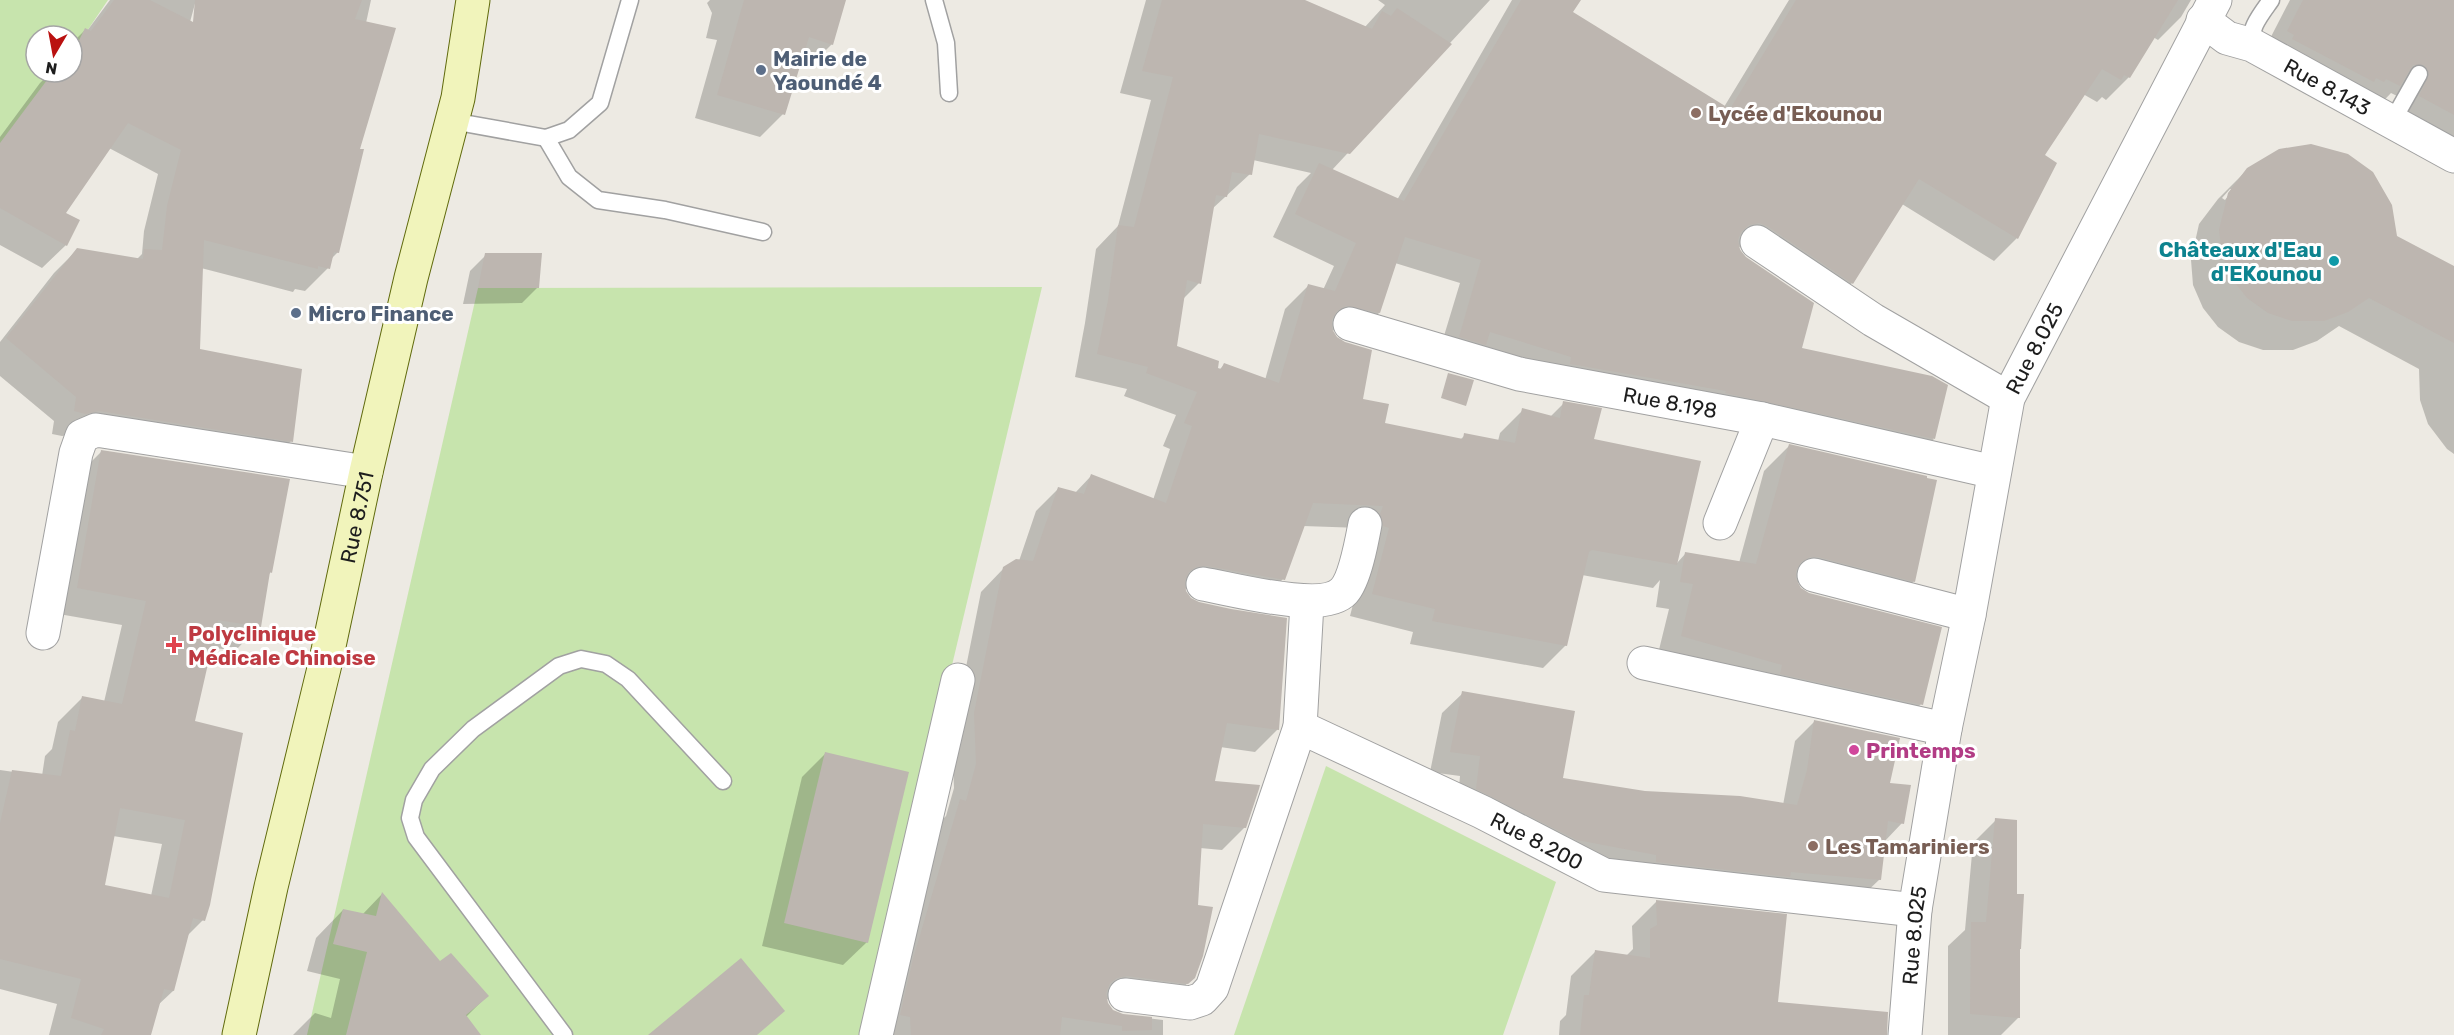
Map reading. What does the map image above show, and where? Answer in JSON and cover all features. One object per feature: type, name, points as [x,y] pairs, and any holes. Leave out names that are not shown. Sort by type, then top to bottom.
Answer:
[{"type":"main road","name":"Rue 8.751","points":[[239,1035],[411,278],[458,98],[473,0]]},
{"type":"street","name":"Rue 8.143","points":[[2209,10],[2227,38],[2252,45],[2454,156]]},
{"type":"street","name":"Rue 8.025","points":[[1905,1035],[1915,910],[1945,729],[1969,615],[2008,398],[2209,10]]},
{"type":"street","points":[[1757,242],[1873,320],[2008,398]]},
{"type":"street","name":"Rue 8.198","points":[[1350,324],[1519,374],[1762,419],[1994,472]]},
{"type":"street","points":[[1720,523],[1762,419]]},
{"type":"street","points":[[43,633],[76,453],[82,436],[96,430],[366,472]]},
{"type":"street","points":[[1203,584],[1307,603],[1329,600],[1344,591],[1352,577],[1365,524]]},
{"type":"street","points":[[1814,575],[1969,615]]},
{"type":"street","points":[[1125,995],[1190,1003],[1202,999],[1212,988],[1300,727],[1307,603]]},
{"type":"street","points":[[1644,663],[1945,729]]},
{"type":"street","points":[[876,1035],[958,680]]},
{"type":"street","name":"Rue 8.200","points":[[1300,727],[1482,812],[1604,875],[1915,910]]},
{"type":"lane","points":[[452,121],[546,138],[569,130],[600,103],[630,0]]},
{"type":"lane","points":[[934,0],[946,43],[950,93]]},
{"type":"lane","points":[[2252,45],[2250,38],[2254,27],[2271,0]]},
{"type":"lane","points":[[2391,122],[2419,74]]},
{"type":"lane","points":[[546,138],[569,177],[598,200],[665,210],[763,232]]},
{"type":"lane","points":[[564,1035],[416,837],[411,818],[414,800],[432,769],[483,722],[559,666],[582,659],[606,664],[628,679],[723,781]]},
{"type":"green space","points":[[0,0],[108,0],[84,35],[84,24],[24,24],[24,84],[51,84],[0,157]]},
{"type":"green space","points":[[1042,287],[864,1035],[307,1035],[478,288]]},
{"type":"green space","points":[[1326,766],[1556,882],[1503,1035],[1234,1035]]},
{"type":"building","points":[[114,0],[150,0],[193,22],[195,0],[362,0],[355,19],[396,28],[360,149],[364,149],[339,253],[334,252],[330,269],[318,266],[318,269],[204,240],[200,349],[302,369],[293,442],[99,411],[86,414],[74,411],[76,397],[6,338],[77,248],[143,259],[144,249],[162,250],[167,206],[181,150],[128,123],[66,213],[80,220],[67,246],[0,208],[0,143],[44,84],[84,84],[84,30],[85,28],[91,31]]},
{"type":"building","name":"Mairie de Yaoundé 4","points":[[744,0],[846,0],[833,45],[809,37],[785,115],[717,95]]},
{"type":"building","points":[[1162,0],[1305,0],[1372,29],[1382,11],[1391,16],[1397,8],[1452,44],[1350,154],[1259,134],[1252,175],[1232,172],[1227,197],[1216,195],[1201,284],[1187,280],[1177,346],[1219,361],[1218,368],[1221,369],[1224,363],[1279,383],[1308,284],[1335,291],[1356,243],[1295,214],[1319,163],[1404,201],[1521,0],[1581,0],[1573,12],[1730,109],[1796,0],[2178,0],[2130,78],[2124,75],[2121,80],[2102,69],[2045,155],[2057,163],[2018,239],[1919,179],[1853,284],[1767,226],[1759,223],[1749,225],[1741,232],[1738,240],[1740,250],[1746,257],[1814,303],[1802,348],[1932,376],[1948,385],[1935,439],[1725,393],[1726,391],[1570,364],[1571,357],[1490,332],[1486,345],[1459,337],[1481,260],[1405,237],[1380,313],[1346,306],[1337,311],[1332,319],[1332,329],[1337,337],[1345,342],[1372,350],[1363,399],[1389,404],[1385,423],[1463,439],[1464,433],[1515,443],[1522,408],[1560,418],[1563,401],[1602,408],[1594,439],[1701,461],[1677,565],[1592,550],[1589,552],[1567,646],[1432,621],[1435,609],[1372,594],[1389,528],[1383,526],[1380,514],[1383,506],[1313,503],[1285,580],[1207,566],[1196,567],[1189,572],[1185,581],[1186,591],[1191,598],[1231,609],[1287,618],[1279,730],[1227,723],[1215,781],[1260,785],[1246,828],[1203,824],[1198,905],[1213,907],[1203,956],[1195,978],[1188,984],[1127,976],[1117,978],[1110,983],[1106,993],[1108,1003],[1113,1010],[1123,1014],[1152,1017],[1152,1030],[1122,1031],[1122,1026],[1062,1017],[1060,1035],[911,1035],[910,1017],[900,1015],[913,959],[960,799],[966,801],[976,764],[974,713],[1003,567],[1016,559],[1033,561],[1058,487],[1084,494],[1091,474],[1166,503],[1192,426],[1184,423],[1197,392],[1146,373],[1148,367],[1097,354],[1108,300],[1118,225],[1134,227],[1173,77],[1142,71]]},
{"type":"building","points":[[2303,0],[2454,0],[2454,115],[2419,96],[2429,74],[2424,65],[2413,65],[2400,86],[2386,79],[2384,82],[2376,78],[2374,82],[2292,39],[2294,35],[2287,31]]},
{"type":"building","name":"Châteaux d'Eau d'EKounou","points":[[2311,144],[2348,154],[2373,172],[2392,205],[2397,236],[2454,266],[2454,343],[2369,298],[2348,312],[2324,321],[2292,321],[2268,313],[2247,298],[2232,279],[2222,255],[2219,230],[2228,193],[2247,168],[2279,149]]},
{"type":"building","points":[[485,253],[542,253],[539,288],[478,288]]},
{"type":"building","points":[[1448,373],[1474,380],[1466,406],[1441,398]]},
{"type":"building","points":[[1789,444],[1937,480],[1915,582],[1818,557],[1810,557],[1801,562],[1796,571],[1796,579],[1801,588],[1809,593],[1942,627],[1923,705],[1780,674],[1782,665],[1681,636],[1693,584],[1680,582],[1685,552],[1756,564]]},
{"type":"building","points":[[101,450],[290,479],[261,627],[218,620],[195,721],[243,733],[210,905],[205,921],[193,918],[174,991],[164,989],[151,1035],[101,1035],[104,1029],[71,1018],[81,979],[0,959],[0,823],[12,770],[61,776],[70,730],[75,731],[82,696],[122,704],[146,601],[77,588]],"holes":[[[120,808],[185,820],[169,898],[105,885]]]},
{"type":"building","points":[[1462,691],[1575,711],[1563,778],[1645,791],[1740,796],[1797,805],[1807,770],[1814,720],[1900,738],[1890,783],[1911,785],[1904,824],[1888,821],[1881,880],[1791,872],[1790,877],[1656,862],[1656,855],[1577,840],[1476,789],[1480,756],[1450,752]]},
{"type":"building","points":[[825,752],[909,772],[868,943],[784,923]]},
{"type":"building","points":[[1995,818],[2017,820],[2017,894],[2024,894],[2020,949],[2020,1018],[1970,1014],[1971,922],[1986,922]]},
{"type":"building","points":[[382,892],[440,961],[451,953],[489,996],[466,1015],[481,1035],[346,1035],[367,952],[333,944],[343,909],[376,916]]},
{"type":"building","points":[[1656,900],[1787,914],[1778,1002],[1888,1012],[1887,1035],[1580,1035],[1584,995],[1589,995],[1595,950],[1650,958],[1650,929],[1657,925]]},
{"type":"building","points":[[741,958],[785,1011],[757,1035],[648,1035]]},
{"type":"place","name":"Mairie de Yaoundé 4","points":[[761,70]]},
{"type":"place","name":"Lycée d'Ekounou","points":[[1696,113]]},
{"type":"place","name":"Châteaux d'Eau d'EKounou","points":[[2334,261]]},
{"type":"place","name":"Micro Finance","points":[[296,313]]},
{"type":"place","name":"Polyclinique Médicale Chinoise","points":[[174,645]]},
{"type":"place","name":"Printemps","points":[[1854,750]]},
{"type":"place","name":"Les Tamariniers","points":[[1813,846]]}]
